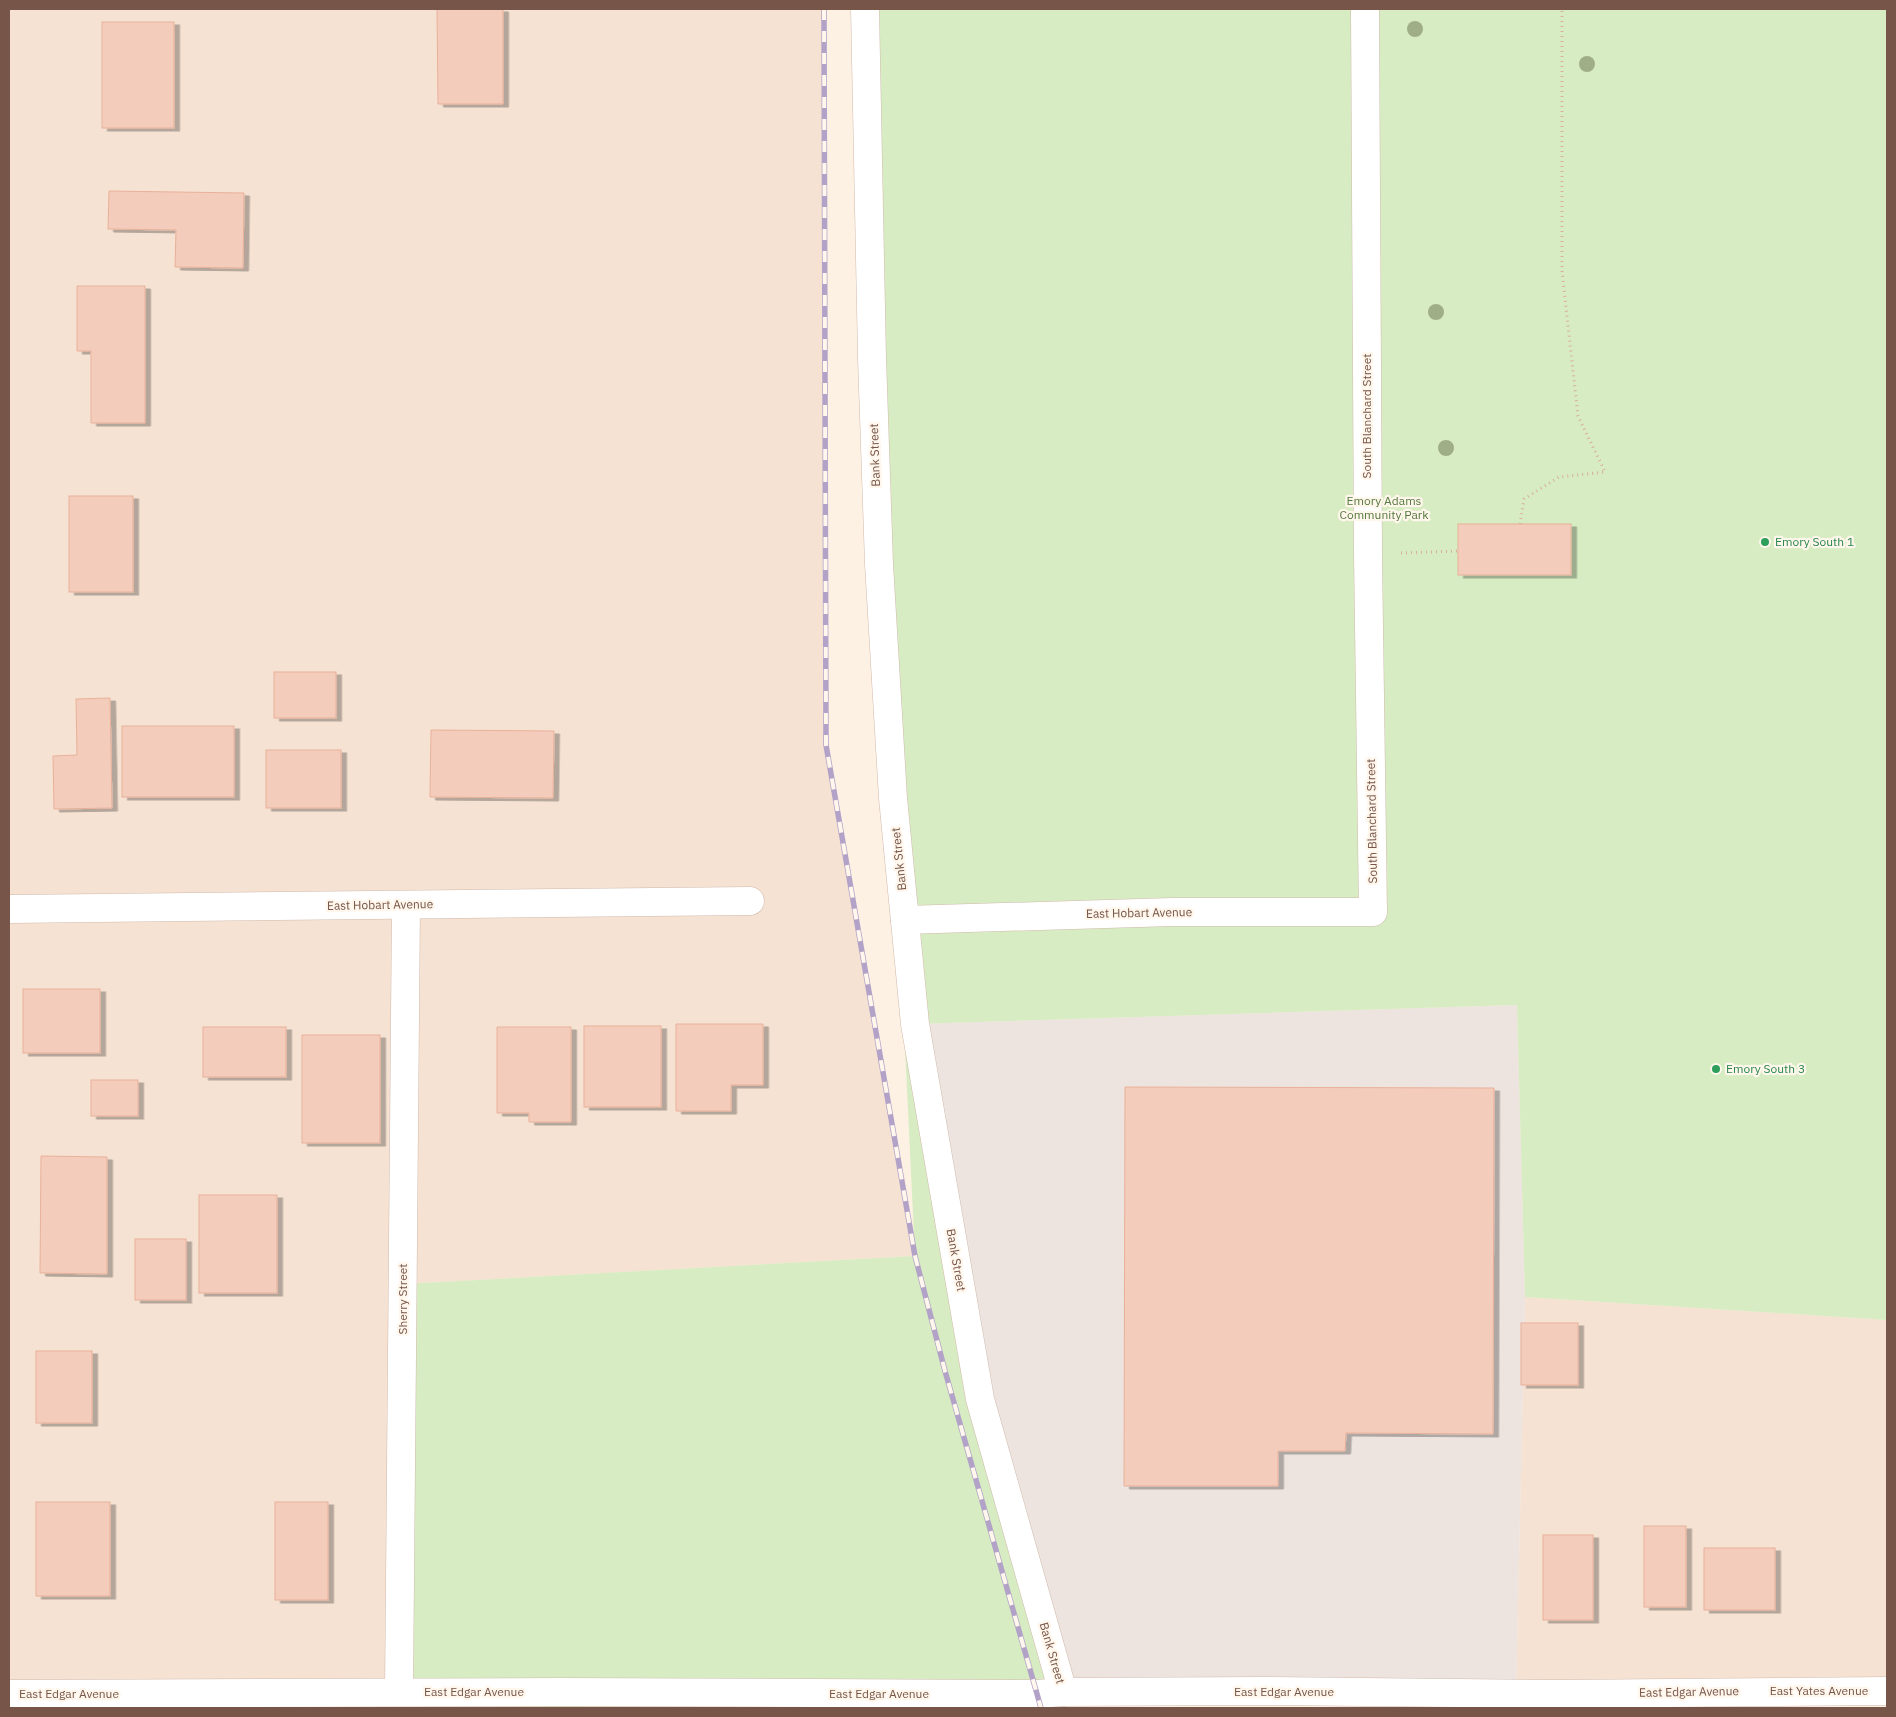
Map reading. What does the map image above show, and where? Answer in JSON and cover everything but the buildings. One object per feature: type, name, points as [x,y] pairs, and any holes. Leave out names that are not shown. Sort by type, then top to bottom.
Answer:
[{"type":"street","name":"Bank Street","points":[[865,9],[872,358],[879,564],[893,798],[915,1024],[980,1399],[1063,1692]]},
{"type":"street","name":"South Blanchard Street","points":[[1365,9],[1368,554],[1373,912]]},
{"type":"street","name":"East Hobart Avenue","points":[[9,909],[750,901]]},
{"type":"street","name":"Sherry Street","points":[[399,1692],[406,905]]},
{"type":"street","name":"East Hobart Avenue","points":[[905,920],[1163,912],[1373,912]]},
{"type":"street","name":"East Edgar Avenue","points":[[9,1694],[399,1692],[829,1701],[1063,1692],[1272,1691],[1565,1694],[1750,1692]]},
{"type":"street","name":"East Yates Avenue","points":[[1750,1692],[1887,1691]]},
{"type":"path","points":[[1520,524],[1524,499],[1538,490],[1560,477],[1605,472],[1578,416],[1562,271],[1562,9]]},
{"type":"path","points":[[1368,554],[1458,551]]},
{"type":"shaded area","points":[[9,9],[824,9],[826,745],[915,1256],[403,1284],[399,1692],[203,1694],[202,1708],[9,1708]]},
{"type":"shaded area","points":[[1517,1005],[1525,1297],[1516,1693],[1037,1694],[915,1024]]},
{"type":"shaded area","points":[[1525,1297],[1887,1320],[1887,1691],[1516,1693]]},
{"type":"green space","name":"Emory Adams Community Park","points":[[869,9],[1887,9],[1887,1320],[1525,1297],[1517,1005],[915,1024],[980,1399],[1063,1692],[977,1694],[982,1708],[202,1708],[203,1693],[399,1692],[403,1284],[915,1256],[893,798]]},
{"type":"railway","points":[[824,9],[826,745],[915,1256],[945,1371],[1041,1708]]},
{"type":"place","name":"Emory South 1","points":[[1765,542]]},
{"type":"place","name":"Emory South 3","points":[[1716,1069]]}]
